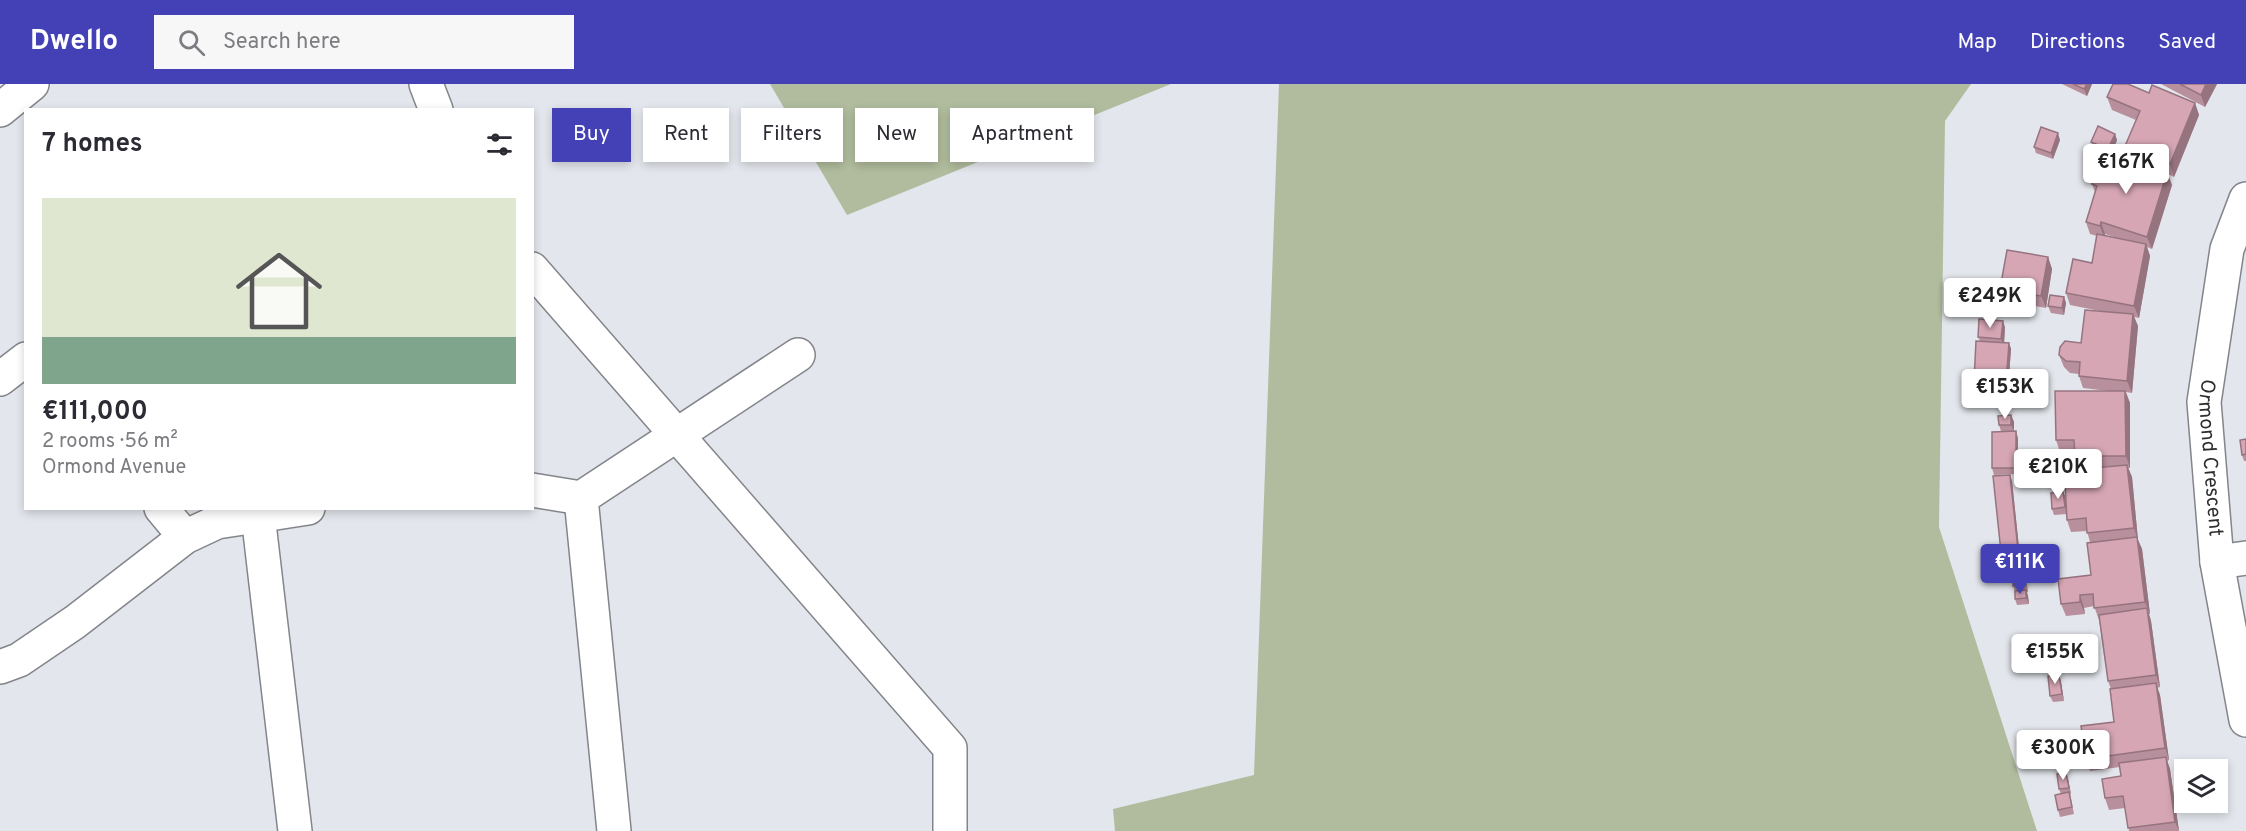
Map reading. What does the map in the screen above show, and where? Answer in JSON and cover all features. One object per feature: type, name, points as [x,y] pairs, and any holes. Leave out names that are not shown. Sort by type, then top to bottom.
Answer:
[{"type":"street","points":[[0,110],[33,84]]},
{"type":"street","points":[[426,84],[435,108]]},
{"type":"street","name":"Ormond Crescent","points":[[2246,199],[2227,249],[2204,402],[2231,560],[2246,720]]},
{"type":"street","points":[[534,272],[950,748],[950,831]]},
{"type":"street","points":[[534,490],[581,498],[798,354]]},
{"type":"street","points":[[0,379],[24,361]]},
{"type":"street","points":[[581,498],[614,831]]},
{"type":"street","points":[[163,510],[185,537]]},
{"type":"street","points":[[0,667],[19,660],[75,621],[185,537],[217,522],[294,510]]},
{"type":"street","points":[[258,515],[295,831]]},
{"type":"green space","points":[[770,84],[1171,84],[1094,115],[1094,108],[950,108],[950,162],[978,162],[847,215],[816,162],[843,162],[843,108],[784,108]]},
{"type":"green space","points":[[1279,84],[1971,84],[1945,121],[1939,527],[2037,831],[1115,831],[1113,809],[1254,775]]},
{"type":"building","points":[[2073,84],[2087,84],[2084,89]]},
{"type":"building","points":[[2113,84],[2128,84],[2149,93],[2152,85],[2195,103],[2170,164],[2125,146],[2140,111],[2107,97]]},
{"type":"building","points":[[2180,84],[2206,84],[2201,95]]},
{"type":"building","points":[[2098,126],[2115,134],[2108,149],[2091,142]]},
{"type":"building","points":[[2041,127],[2058,133],[2051,153],[2034,147]]},
{"type":"building","points":[[2102,153],[2167,173],[2147,237],[2101,222],[2100,226],[2086,222],[2097,186],[2092,184]]},
{"type":"building","points":[[2097,234],[2146,244],[2134,306],[2066,293],[2073,259],[2092,263]]},
{"type":"building","points":[[2007,250],[2048,257],[2041,296],[2000,289]]},
{"type":"building","points":[[2050,295],[2064,297],[2062,308],[2048,306]]},
{"type":"building","points":[[2085,310],[2133,314],[2127,381],[2079,376],[2080,362],[2066,361],[2059,355],[2060,347],[2065,341],[2081,343]]},
{"type":"building","points":[[1979,319],[2003,321],[2001,339],[1978,337]]},
{"type":"building","points":[[1976,341],[2009,343],[2006,383],[1974,381]]},
{"type":"building","points":[[2055,391],[2125,391],[2126,456],[2075,456],[2074,440],[2056,440]]},
{"type":"building","points":[[2011,415],[2011,425],[1999,425],[1998,416]]},
{"type":"building","points":[[2016,431],[2016,468],[1992,468],[1992,432]]},
{"type":"building","points":[[2246,439],[2246,454],[2242,455],[2240,440]]},
{"type":"building","points":[[2127,465],[2134,528],[2087,533],[2086,518],[2067,520],[2065,484],[2082,482],[2081,469]]},
{"type":"building","points":[[2010,475],[2018,550],[2001,552],[1993,476]]},
{"type":"building","points":[[2063,492],[2065,507],[2052,509],[2051,493]]},
{"type":"building","points":[[2137,537],[2145,602],[2094,608],[2093,594],[2080,595],[2080,602],[2061,604],[2058,579],[2091,575],[2087,543]]},
{"type":"building","points":[[2024,578],[2025,585],[2013,586],[2013,579]]},
{"type":"building","points":[[2026,590],[2026,598],[2015,599],[2015,591]]},
{"type":"building","points":[[2147,608],[2156,675],[2108,681],[2099,615]]},
{"type":"building","points":[[2059,675],[2062,694],[2050,696],[2048,676]]},
{"type":"building","points":[[2156,683],[2165,748],[2086,759],[2081,726],[2114,722],[2110,689]]},
{"type":"building","points":[[2166,757],[2175,822],[2128,828],[2123,796],[2105,798],[2102,779],[2121,776],[2119,763]]},
{"type":"building","points":[[2066,773],[2069,788],[2059,789],[2057,774]]},
{"type":"building","points":[[2069,792],[2072,807],[2058,810],[2055,795]]}]
